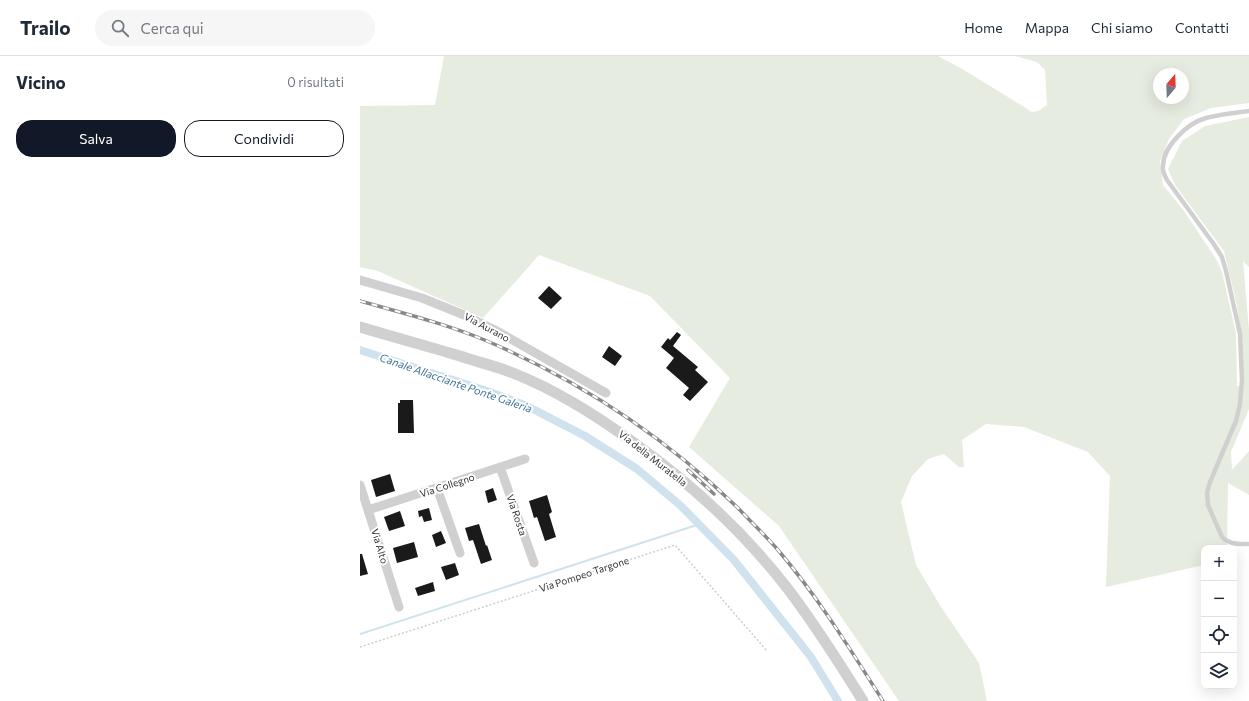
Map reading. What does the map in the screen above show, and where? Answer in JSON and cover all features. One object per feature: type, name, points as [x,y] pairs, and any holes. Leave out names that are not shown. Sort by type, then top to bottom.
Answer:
[{"type":"street","name":"Via Aurano","points":[[360,280],[422,298],[464,315],[495,330],[606,393]]},
{"type":"street","name":"Via della Muratella","points":[[360,327],[518,375],[565,398],[596,416],[646,451],[704,499],[757,551],[790,592],[819,632],[863,701]]},
{"type":"street","name":"Via Collegno","points":[[368,510],[525,459]]},
{"type":"street","name":"Via Rosta","points":[[500,467],[534,563]]},
{"type":"street","name":"Via Alto","points":[[360,485],[399,607]]},
{"type":"street","points":[[437,488],[460,552]]},
{"type":"lane","points":[[1249,110],[1205,118],[1196,122],[1176,138],[1170,145],[1163,165],[1164,173],[1168,180],[1222,257],[1226,271],[1240,334],[1242,389],[1236,421],[1210,482],[1207,493],[1207,501],[1222,537],[1226,541],[1234,544],[1249,544]]},
{"type":"path","name":"Via Pompeo Targone","points":[[360,647],[675,545],[767,651]]},
{"type":"shaded area","points":[[444,56],[938,56],[964,70],[1032,112],[1038,111],[1047,105],[1045,70],[1037,62],[1015,56],[1249,56],[1249,103],[1211,108],[1184,119],[1169,139],[1160,161],[1163,185],[1184,211],[1216,259],[1222,272],[1236,333],[1237,386],[1242,386],[1242,344],[1237,306],[1224,251],[1175,185],[1168,169],[1182,141],[1205,126],[1249,117],[1249,267],[1243,261],[1249,330],[1249,409],[1231,452],[1232,470],[1249,451],[1249,495],[1228,483],[1227,545],[1201,545],[1201,566],[1106,587],[1110,476],[1088,452],[1024,427],[986,424],[962,440],[964,467],[959,467],[944,454],[928,459],[912,476],[901,502],[916,565],[941,607],[979,663],[987,701],[899,701],[779,526],[689,447],[730,378],[650,296],[539,255],[483,318],[378,271],[360,267],[360,106],[435,105]]},
{"type":"building","points":[[549,286],[562,298],[551,309],[538,298]]},
{"type":"building","points":[[677,332],[681,335],[673,346],[698,367],[695,370],[708,382],[690,401],[683,395],[689,388],[666,368],[674,358],[661,347],[668,338],[670,340]]},
{"type":"building","points":[[609,346],[622,356],[615,366],[602,357]]},
{"type":"building","points":[[400,400],[413,400],[414,433],[398,433],[398,403],[400,403]]},
{"type":"building","points":[[390,474],[395,491],[376,497],[371,480]]},
{"type":"building","points":[[493,488],[497,500],[488,503],[485,491]]},
{"type":"building","points":[[547,495],[552,512],[549,514],[556,537],[545,541],[537,517],[534,518],[529,501]]},
{"type":"building","points":[[429,508],[432,520],[424,522],[422,516],[419,517],[418,511]]},
{"type":"building","points":[[400,511],[405,526],[389,531],[384,517]]},
{"type":"building","points":[[479,524],[492,560],[481,564],[473,540],[469,541],[465,528]]},
{"type":"building","points":[[441,531],[446,543],[436,547],[432,535]]},
{"type":"building","points":[[414,542],[418,557],[397,563],[393,548]]},
{"type":"building","points":[[360,554],[362,554],[368,574],[360,576]]},
{"type":"building","points":[[455,563],[459,575],[446,580],[441,567]]},
{"type":"building","points":[[433,582],[435,591],[418,596],[415,588]]},
{"type":"waterway","name":"Canale Allacciante Ponte Galeria","points":[[360,350],[487,391],[527,406],[585,436],[637,469],[681,506],[734,560],[811,657],[838,701]]},
{"type":"waterway","points":[[360,634],[700,524]]},
{"type":"railway","points":[[360,301],[456,329],[487,341],[555,374],[620,413],[651,435],[710,482],[738,508],[778,550],[807,586],[883,701]]},
{"type":"railway","points":[[688,470],[714,494]]}]
